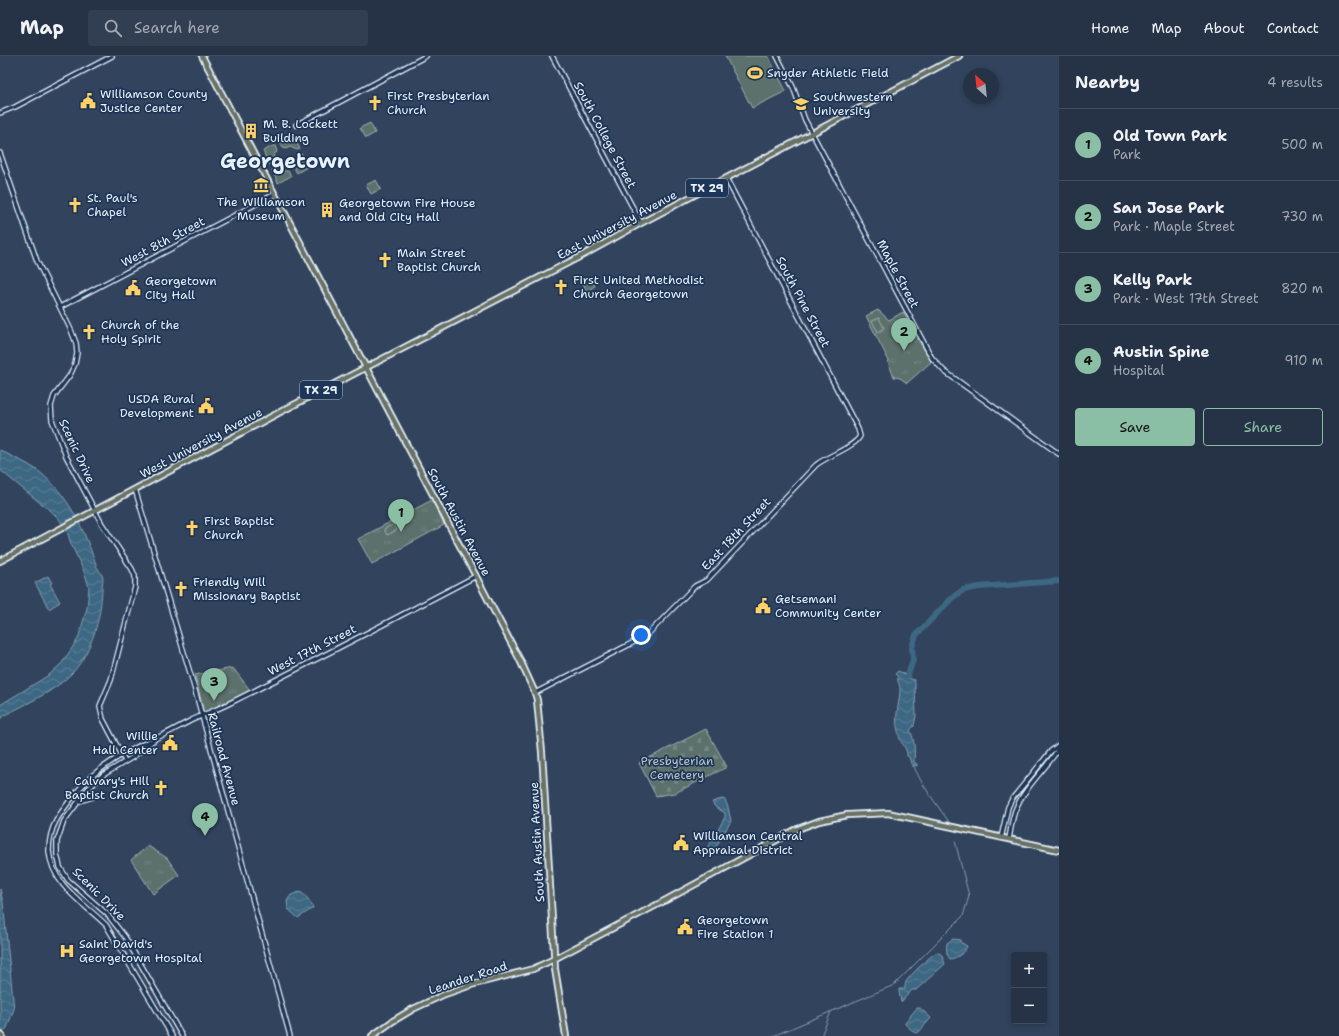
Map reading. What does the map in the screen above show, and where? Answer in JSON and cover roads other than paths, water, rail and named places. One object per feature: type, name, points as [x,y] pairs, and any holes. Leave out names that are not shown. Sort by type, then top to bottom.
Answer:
[{"type":"main road","name":"South Austin Avenue","points":[[202,56],[520,660],[535,693],[542,752],[554,959],[566,1036]]},
{"type":"main road","name":"East University Avenue","points":[[412,343],[959,56]]},
{"type":"main road","name":"West University Avenue","points":[[0,561],[412,343]]},
{"type":"main road","name":"Leander Road","points":[[372,1036],[406,1013],[438,997],[471,985],[533,969],[554,959],[770,843],[795,830],[819,821],[847,815],[888,813],[1059,850]]},
{"type":"street","points":[[0,117],[1,113],[112,56]]},
{"type":"street","points":[[296,125],[426,56]]},
{"type":"street","name":"South College Street","points":[[552,56],[641,223]]},
{"type":"street","name":"Maple Street","points":[[777,56],[793,88],[812,134],[932,358],[944,370],[1059,454]]},
{"type":"street","name":"Scenic Drive","points":[[0,153],[37,261],[74,337],[77,352],[75,364],[70,375],[54,396],[51,406],[51,417],[66,456],[106,531],[132,569],[136,581],[112,680],[100,706],[103,719],[125,761],[103,775],[88,789],[64,821],[59,834],[57,846],[58,860],[68,880],[107,914],[125,937],[182,1036]]},
{"type":"street","name":"South Pine Street","points":[[726,178],[796,309],[858,429],[860,436]]},
{"type":"street","name":"West 8th Street","points":[[60,307],[275,194]]},
{"type":"street","name":"East 18th Street","points":[[535,693],[584,669],[647,635],[695,586],[707,580],[816,465],[823,459],[856,442],[860,436]]},
{"type":"street","name":"Railroad Avenue","points":[[135,489],[178,633],[290,1036]]},
{"type":"street","name":"West 17th Street","points":[[122,756],[147,741],[155,739],[279,678],[476,576]]},
{"type":"street","name":"West 17th Street","points":[[125,761],[133,757],[155,739]]},
{"type":"street","points":[[1000,838],[1008,807],[1012,799],[1051,751],[1059,745]]},
{"type":"street","points":[[1009,839],[1017,804],[1033,780],[1059,748]]},
{"type":"street","name":"Scenic Drive","points":[[122,756],[96,772],[85,782],[56,821],[49,851],[52,866],[58,879],[68,891],[106,925],[117,941],[172,1036]]},
{"type":"street","points":[[76,804],[82,800],[93,797]]},
{"type":"street","points":[[100,919],[107,914]]},
{"type":"street","points":[[117,941],[125,937]]},
{"type":"street","points":[[136,975],[144,970]]},
{"type":"street","points":[[158,1011],[165,1007]]},
{"type":"water","points":[[0,450],[37,470],[58,490],[67,502],[81,527],[103,578],[100,612],[91,644],[80,663],[59,685],[0,719],[0,705],[49,675],[62,663],[78,639],[87,608],[89,587],[67,531],[59,519],[48,508],[0,470]]},
{"type":"water","points":[[48,576],[52,583],[50,584],[60,602],[49,609],[35,583]]},
{"type":"water","points":[[898,671],[908,675],[909,678],[914,680],[915,684],[916,716],[914,726],[910,730],[914,746],[914,762],[917,766],[914,765],[912,767],[909,757],[907,756],[906,749],[900,739],[897,727],[900,686],[898,677],[895,674]]},
{"type":"water","points":[[723,799],[728,807],[731,821],[711,853],[708,846],[725,817],[725,813],[715,807],[712,802]]},
{"type":"water","points":[[0,889],[3,902],[14,1009],[7,1028],[0,1036]]},
{"type":"water","points":[[300,892],[308,899],[313,908],[298,918],[288,909],[287,901],[291,895]]},
{"type":"water","points":[[953,939],[960,940],[960,942],[967,946],[960,955],[950,959],[946,947],[947,943]]},
{"type":"water","points":[[937,952],[942,955],[945,964],[916,990],[912,990],[901,1002],[899,989],[905,989],[906,982],[911,975],[925,961]]},
{"type":"water","points":[[917,1008],[920,1008],[931,1018],[919,1032],[915,1033],[905,1024],[905,1022]]},
{"type":"waterway","points":[[908,675],[913,660],[912,647],[916,635],[952,598],[963,590],[979,587],[1059,581]]},
{"type":"waterway","points":[[913,764],[924,787],[949,822]]},
{"type":"waterway","points":[[773,1036],[894,985],[963,916],[969,896],[955,841]]},
{"type":"waterway","points":[[821,1036],[831,1012]]},
{"type":"place","name":"Snyder Athletic Field","points":[[755,73]]},
{"type":"place","name":"Williamson County Justice Center","points":[[88,101]]},
{"type":"place","name":"First Presbyterian Church","points":[[375,103]]},
{"type":"place","name":"Southwestern University","points":[[801,104]]},
{"type":"place","name":"M. B. Lockett Building","points":[[251,131]]},
{"type":"place","name":"The Williamson Museum","points":[[261,185]]},
{"type":"place","name":"St. Paul's Chapel","points":[[75,205]]},
{"type":"place","name":"Georgetown Fire House and Old City Hall","points":[[327,210]]},
{"type":"place","name":"Main Street Baptist Church","points":[[385,260]]},
{"type":"place","name":"First United Methodist Church Georgetown","points":[[561,287]]},
{"type":"place","name":"Georgetown City Hall","points":[[133,288]]},
{"type":"place","name":"Church of the Holy Spirit","points":[[89,332]]},
{"type":"place","name":"San Jose Park","points":[[904,351]]},
{"type":"place","name":"USDA Rural Development","points":[[206,406]]},
{"type":"place","name":"First Baptist Church","points":[[192,528]]},
{"type":"place","name":"Old Town Park","points":[[401,532]]},
{"type":"place","name":"Friendly Will Missionary Baptist","points":[[181,589]]},
{"type":"place","name":"Getsemani Community Center","points":[[763,606]]},
{"type":"place","name":"Kelly Park","points":[[214,701]]},
{"type":"place","name":"Willie Hall Center","points":[[170,743]]},
{"type":"place","name":"Calvary's Hill Baptist Church","points":[[161,788]]},
{"type":"place","name":"Austin Spine","points":[[205,836]]},
{"type":"place","name":"Williamson Central Appraisal District","points":[[681,843]]},
{"type":"place","name":"Georgetown Fire Station 1","points":[[685,927]]},
{"type":"place","name":"Saint David's Georgetown Hospital","points":[[67,951]]},
{"type":"district","name":"Georgetown","points":[[285,161]]},
{"type":"park label","name":"Presbyterian Cemetery","points":[[677,768]]}]
